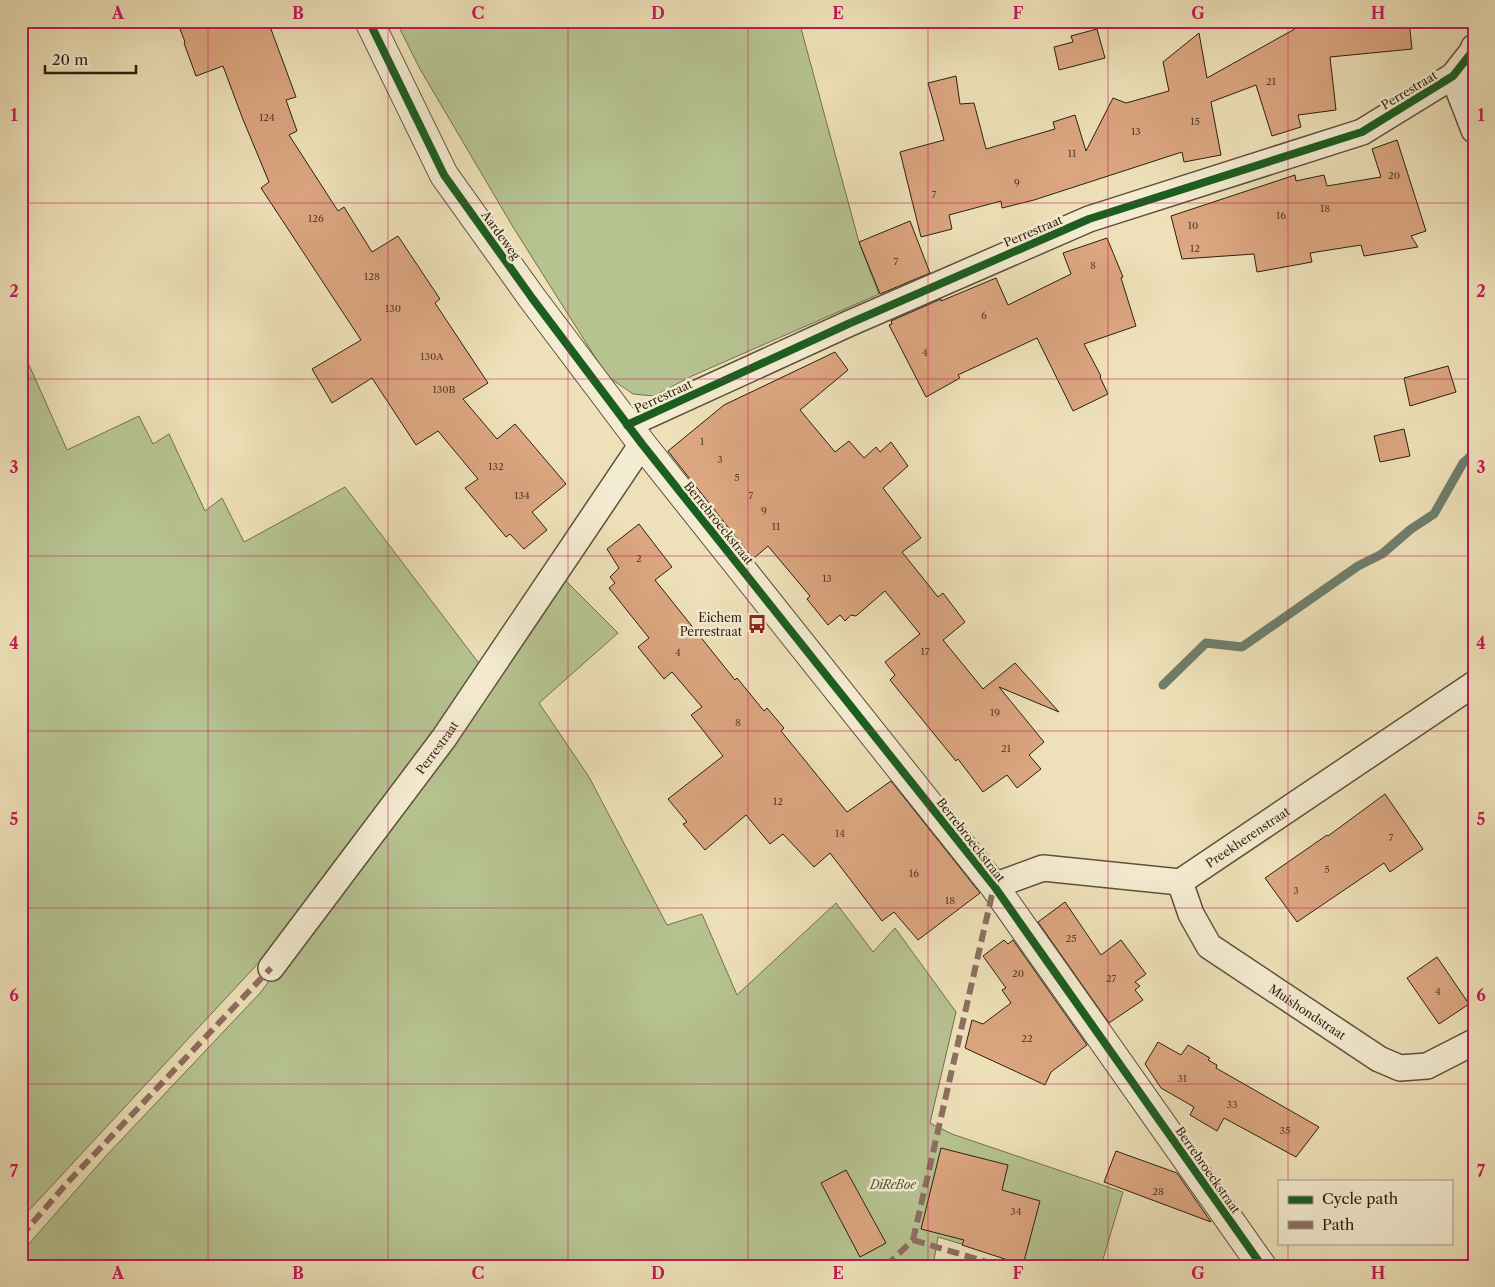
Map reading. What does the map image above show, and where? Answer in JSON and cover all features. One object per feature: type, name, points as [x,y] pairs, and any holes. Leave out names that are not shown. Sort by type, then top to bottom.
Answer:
[{"type":"street","name":"Aardeweg","points":[[369,21],[444,175],[532,298],[635,434]]},
{"type":"street","points":[[1474,47],[1453,76],[1474,130]]},
{"type":"street","name":"Perrestraat","points":[[270,968],[444,738],[635,434],[848,324],[1090,219],[1362,132],[1453,76]]},
{"type":"street","name":"Berrebroeckstraat","points":[[635,434],[994,886],[1262,1266]]},
{"type":"street","name":"Preekherenstraat","points":[[1180,882],[1474,684]]},
{"type":"street","points":[[994,886],[1043,868],[1180,882]]},
{"type":"street","name":"Muishondstraat","points":[[1180,882],[1191,914],[1209,946],[1379,1059],[1400,1068],[1427,1066],[1474,1042]]},
{"type":"green space","points":[[396,21],[799,21],[859,242],[879,294],[692,376],[654,396],[633,394],[607,376],[513,227],[420,69]]},
{"type":"green space","points":[[21,347],[67,450],[139,416],[153,444],[169,434],[205,511],[222,498],[244,542],[345,487],[481,666],[357,838],[264,957],[21,1219]]},
{"type":"green space","name":"DiReBoe","points":[[563,578],[618,633],[539,703],[589,777],[667,925],[702,914],[737,995],[836,903],[873,952],[895,928],[956,1012],[930,1123],[952,1134],[1123,1192],[1101,1266],[1035,1266],[938,1237],[933,1266],[21,1266],[21,1253],[105,1157],[260,993],[337,892]]},
{"type":"building","points":[[180,21],[268,21],[296,97],[286,100],[297,131],[289,135],[338,211],[344,207],[372,252],[398,236],[440,299],[435,303],[488,383],[463,399],[497,439],[515,424],[566,484],[532,512],[547,530],[524,549],[510,534],[506,537],[465,488],[478,479],[438,431],[416,445],[372,378],[332,403],[312,369],[361,340],[261,188],[269,182],[223,66],[196,76],[184,43],[180,29],[183,28]]},
{"type":"building","points":[[1309,21],[1409,21],[1412,49],[1330,57],[1336,110],[1298,115],[1301,127],[1272,136],[1256,85],[1211,102],[1221,155],[1184,162],[1182,152],[1034,200],[1002,208],[1001,201],[949,215],[952,229],[921,237],[900,152],[944,140],[928,83],[956,76],[960,104],[974,103],[986,149],[1055,129],[1053,122],[1075,115],[1086,151],[1113,98],[1126,103],[1169,91],[1163,62],[1199,33],[1207,78]]},
{"type":"building","points":[[1097,29],[1105,58],[1059,70],[1054,47],[1073,42],[1071,36]]},
{"type":"building","points":[[1397,140],[1426,231],[1411,236],[1418,247],[1364,256],[1361,245],[1310,253],[1312,262],[1257,272],[1254,254],[1182,259],[1171,216],[1295,175],[1296,181],[1324,175],[1327,186],[1381,177],[1372,149]]},
{"type":"building","points":[[910,221],[930,273],[880,294],[859,242]]},
{"type":"building","points":[[1107,238],[1123,277],[1121,278],[1136,326],[1084,344],[1108,394],[1073,411],[1037,338],[958,375],[960,378],[926,397],[889,325],[892,324],[891,321],[996,278],[1008,305],[1071,274],[1063,253]]},
{"type":"building","points":[[835,352],[848,370],[800,410],[835,452],[849,441],[864,458],[876,447],[880,452],[891,442],[908,466],[883,488],[921,538],[902,552],[938,597],[943,593],[965,622],[943,640],[983,689],[1015,663],[1059,712],[999,687],[1044,742],[1029,755],[1041,769],[1017,788],[1007,775],[983,792],[958,759],[956,761],[890,680],[895,675],[885,662],[920,634],[885,591],[856,616],[851,615],[845,621],[840,615],[828,625],[807,599],[810,596],[768,546],[753,559],[668,451],[724,405]]},
{"type":"building","points":[[1448,366],[1456,392],[1410,406],[1404,378]]},
{"type":"building","points":[[1404,429],[1410,456],[1380,462],[1374,436]]},
{"type":"building","points":[[639,524],[672,567],[655,580],[735,680],[737,678],[764,711],[767,708],[784,728],[781,731],[847,812],[891,781],[980,893],[918,940],[894,912],[882,921],[830,853],[814,867],[783,834],[770,844],[746,815],[705,850],[683,824],[687,822],[668,799],[723,756],[691,715],[702,707],[672,672],[664,679],[638,647],[649,638],[609,588],[615,583],[610,577],[619,568],[607,549]]},
{"type":"building","points":[[1385,794],[1423,849],[1390,872],[1384,863],[1297,922],[1265,878],[1328,836]]},
{"type":"building","points":[[1065,902],[1101,955],[1121,940],[1146,974],[1135,982],[1140,986],[1135,990],[1143,1000],[1109,1023],[1038,922]]},
{"type":"building","points":[[1004,940],[1008,944],[1013,940],[1087,1045],[1051,1072],[1045,1085],[965,1048],[972,1020],[983,1024],[1011,1003],[1002,990],[1006,988],[983,956]]},
{"type":"building","points":[[1437,957],[1469,1004],[1439,1024],[1407,978]]},
{"type":"building","points":[[1158,1042],[1181,1055],[1188,1045],[1210,1058],[1208,1060],[1217,1065],[1216,1068],[1319,1127],[1296,1157],[1224,1118],[1217,1131],[1190,1115],[1194,1107],[1161,1088],[1145,1064]]},
{"type":"building","points":[[941,1148],[1008,1165],[1002,1190],[1040,1201],[1023,1265],[962,1245],[964,1240],[921,1229]]},
{"type":"building","points":[[1116,1151],[1177,1173],[1211,1222],[1104,1182]]},
{"type":"building","points":[[846,1170],[886,1243],[860,1257],[821,1183]]},
{"type":"waterway","points":[[1163,685],[1206,643],[1242,647],[1358,566],[1382,554],[1411,529],[1434,514],[1463,463],[1474,453]]},
{"type":"marked path","points":[[913,1240],[994,886]]},
{"type":"marked path","points":[[21,1236],[69,1181],[271,968]]},
{"type":"marked path","points":[[913,1240],[1000,1266]]},
{"type":"marked path","points":[[886,1266],[913,1240]]},
{"type":"cycle path","points":[[369,21],[444,175],[532,298],[642,444],[994,886],[1262,1266]]},
{"type":"cycle path","points":[[627,425],[848,324],[1089,219],[1362,132],[1453,76],[1474,47]]},
{"type":"place","name":"Eichem Perrestraat","points":[[757,624]]}]
